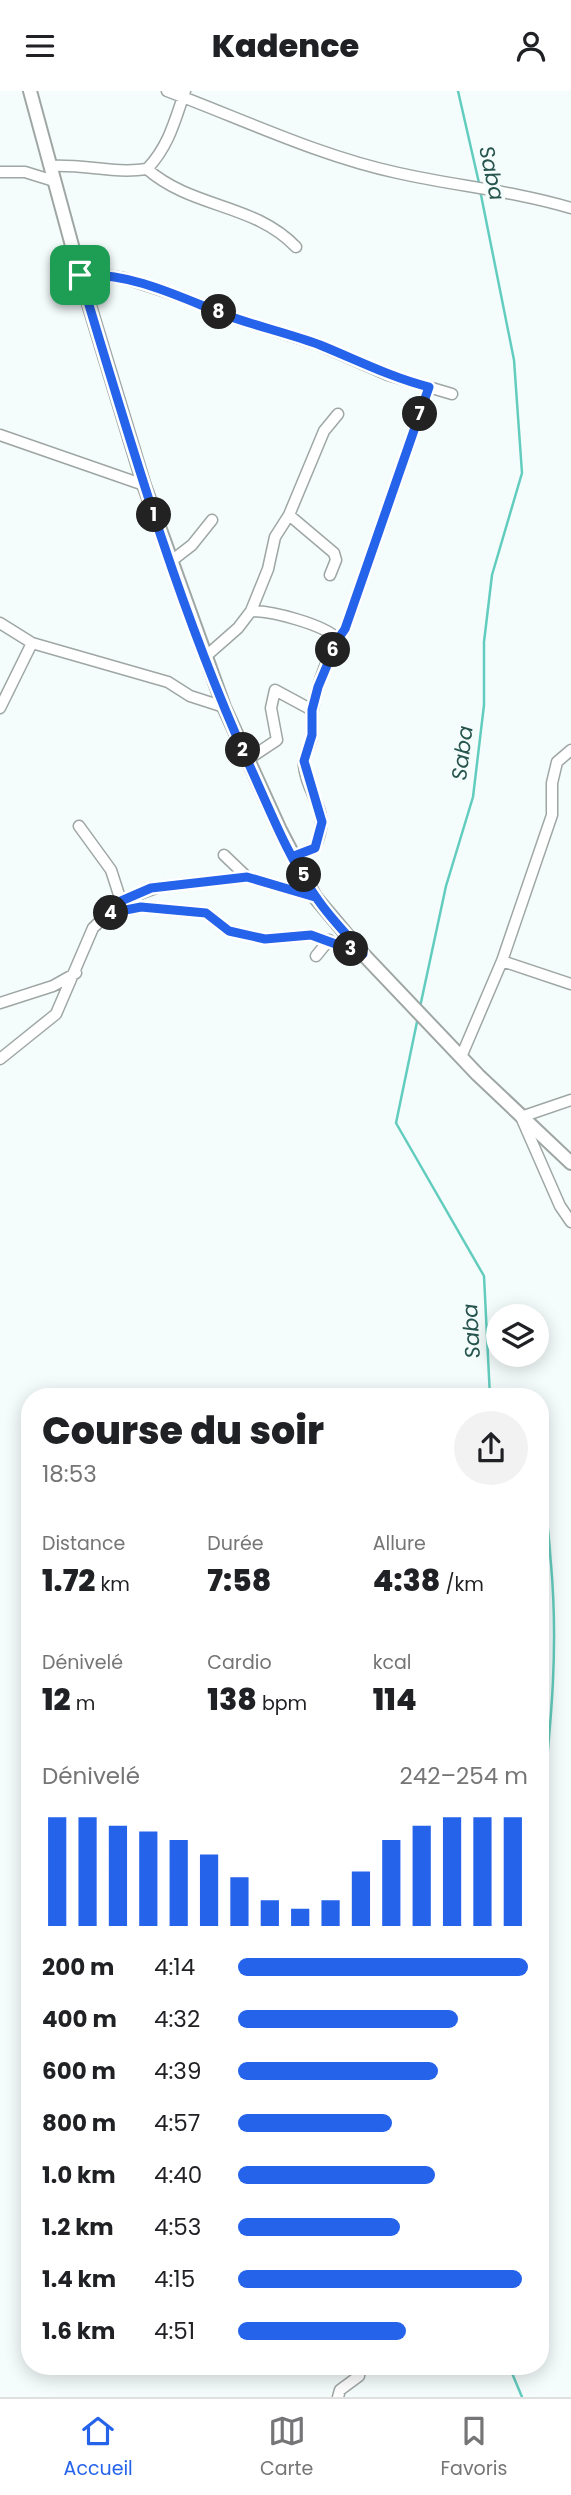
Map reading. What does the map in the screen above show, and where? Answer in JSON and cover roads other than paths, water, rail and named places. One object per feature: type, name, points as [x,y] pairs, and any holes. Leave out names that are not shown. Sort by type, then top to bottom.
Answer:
[{"type":"street","points":[[30,91],[80,275],[170,562],[224,707],[294,856],[315,897],[363,954],[520,1117],[571,1163]]},
{"type":"street","points":[[167,91],[184,94],[305,144],[397,173],[498,190],[571,208]]},
{"type":"street","points":[[147,169],[161,154],[184,94]]},
{"type":"street","points":[[51,166],[69,165],[104,171],[147,169],[183,194],[256,217],[279,229],[296,247]]},
{"type":"street","points":[[0,172],[25,172],[54,181]]},
{"type":"street","points":[[80,275],[122,278],[176,295],[237,319],[317,344],[388,375],[452,394]]},
{"type":"street","points":[[294,856],[315,848],[322,822],[317,799],[304,767],[312,735],[312,710],[338,639],[345,629],[429,387]]},
{"type":"street","points":[[205,657],[238,628],[251,611],[268,569],[275,537],[289,515],[324,431],[338,414]]},
{"type":"street","points":[[0,435],[144,485]]},
{"type":"street","points":[[289,515],[334,553],[336,560],[330,575]]},
{"type":"street","points":[[170,562],[192,545],[212,520]]},
{"type":"street","points":[[251,611],[264,611],[308,624],[338,639]]},
{"type":"street","points":[[0,623],[32,643],[168,682],[190,697],[224,707]]},
{"type":"street","points":[[0,708],[32,643]]},
{"type":"street","points":[[247,760],[277,740],[271,708],[275,690],[312,710]]},
{"type":"street","points":[[461,1057],[502,961],[552,815],[552,783],[557,762],[571,750]]},
{"type":"street","points":[[79,826],[111,870],[121,901]]},
{"type":"street","points":[[224,855],[247,877]]},
{"type":"street","points":[[0,1059],[57,1014],[88,939],[105,914],[121,901],[159,887],[247,877],[315,897]]},
{"type":"street","points":[[105,914],[141,907],[174,908],[208,914],[227,930],[256,938],[306,935],[329,940],[363,954]]},
{"type":"street","points":[[316,956],[329,940]]},
{"type":"street","points":[[502,961],[571,984]]},
{"type":"street","points":[[0,1003],[53,986],[76,973]]},
{"type":"street","points":[[520,1117],[570,1101]]},
{"type":"street","points":[[520,1117],[560,1206],[571,1221]]},
{"type":"street","points":[[338,2397],[340,2390],[359,2375]]},
{"type":"waterway","name":"Saba","points":[[458,91],[479,183]]},
{"type":"waterway","name":"Saba","points":[[420,1007],[446,886],[473,797],[484,705],[484,642],[492,575],[522,473],[514,360],[480,190]]},
{"type":"waterway","name":"Saba","points":[[418,1017],[396,1123],[484,1276],[490,1388]]},
{"type":"waterway","name":"Saba","points":[[549,1545],[554,1629],[549,1731]]},
{"type":"waterway","name":"Saba","points":[[513,2375],[522,2397]]}]
